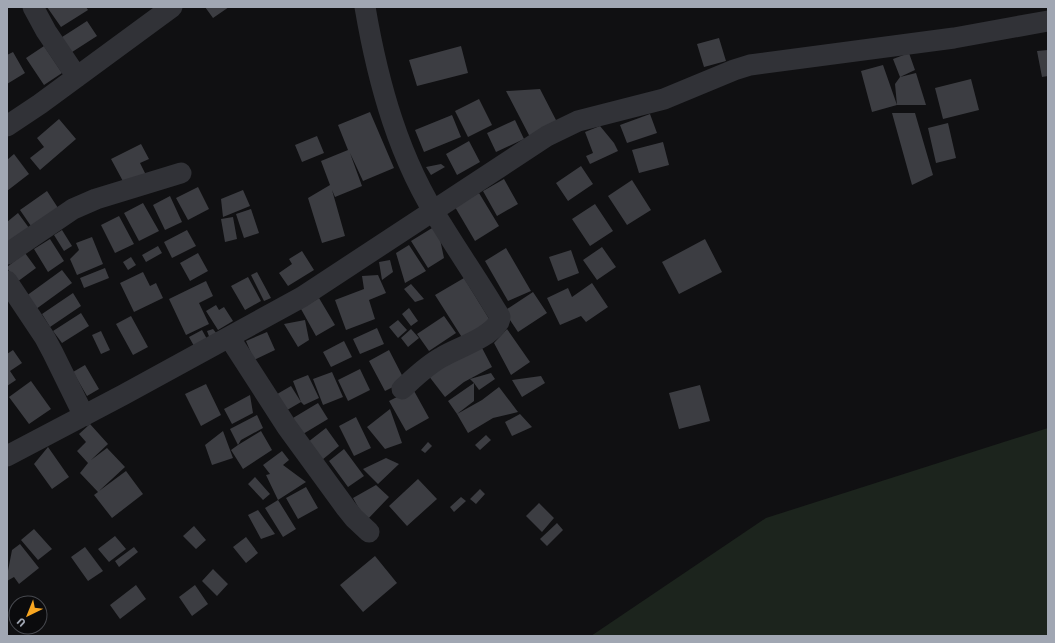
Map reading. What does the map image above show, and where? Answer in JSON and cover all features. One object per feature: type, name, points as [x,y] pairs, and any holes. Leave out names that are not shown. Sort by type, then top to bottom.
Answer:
[{"type":"street","points":[[34,7],[46,31],[77,77]]},
{"type":"street","points":[[7,126],[40,104],[172,7]]},
{"type":"street","points":[[365,7],[382,86],[396,131],[411,170],[433,212],[500,317],[499,322],[490,332],[441,358],[416,376],[402,389]]},
{"type":"street","points":[[7,456],[84,416],[302,297],[547,136],[578,121],[664,98],[750,65],[954,38],[1048,21]]},
{"type":"street","points":[[7,254],[74,209],[96,199],[181,173]]},
{"type":"street","points":[[7,281],[45,338],[84,416]]},
{"type":"street","points":[[229,337],[287,427],[346,508],[369,532]]},
{"type":"shaded area","points":[[1048,428],[1048,636],[591,636],[766,518]]},
{"type":"building","points":[[47,7],[86,7],[88,10],[61,27]]},
{"type":"building","points":[[205,7],[229,7],[213,18]]},
{"type":"building","points":[[87,21],[97,36],[69,54],[59,39]]},
{"type":"building","points":[[719,38],[726,61],[704,67],[697,44]]},
{"type":"building","points":[[44,46],[62,73],[44,85],[26,58]]},
{"type":"building","points":[[461,46],[468,73],[417,86],[409,60]]},
{"type":"building","points":[[1048,50],[1048,76],[1042,77],[1037,51]]},
{"type":"building","points":[[13,52],[25,73],[7,84],[7,55]]},
{"type":"building","points":[[909,53],[915,70],[900,77],[893,59]]},
{"type":"building","points":[[883,65],[897,105],[872,112],[861,71]]},
{"type":"building","points":[[916,73],[926,105],[897,105],[895,84],[900,77]]},
{"type":"building","points":[[971,79],[979,110],[943,119],[935,88]]},
{"type":"building","points":[[540,89],[557,122],[530,137],[506,91]]},
{"type":"building","points":[[479,99],[492,125],[468,137],[455,111]]},
{"type":"building","points":[[370,112],[394,168],[363,181],[350,153],[362,186],[335,197],[332,190],[345,236],[322,243],[308,198],[330,185],[321,161],[348,150],[338,125]]},
{"type":"building","points":[[892,113],[915,113],[933,175],[912,185]]},
{"type":"building","points":[[650,114],[657,133],[627,143],[620,125]]},
{"type":"building","points":[[452,115],[461,137],[424,152],[415,130]]},
{"type":"building","points":[[59,119],[76,139],[40,170],[30,158],[44,147],[37,138]]},
{"type":"building","points":[[515,120],[524,139],[496,152],[487,133]]},
{"type":"building","points":[[948,123],[956,158],[936,163],[928,128]]},
{"type":"building","points":[[600,126],[614,143],[618,151],[590,164],[586,156],[593,153],[585,132]]},
{"type":"building","points":[[317,136],[324,153],[302,162],[295,145]]},
{"type":"building","points":[[469,141],[480,162],[457,175],[446,154]]},
{"type":"building","points":[[663,142],[669,165],[639,173],[632,150]]},
{"type":"building","points":[[141,144],[149,159],[140,163],[146,175],[125,185],[111,159]]},
{"type":"building","points":[[14,154],[29,174],[7,191],[7,160]]},
{"type":"building","points":[[441,164],[445,167],[431,175],[426,167]]},
{"type":"building","points":[[581,166],[593,184],[568,201],[556,183]]},
{"type":"building","points":[[504,179],[518,204],[497,216],[483,191]]},
{"type":"building","points":[[632,180],[651,210],[627,225],[608,196]]},
{"type":"building","points":[[198,187],[209,209],[188,220],[176,198]]},
{"type":"building","points":[[243,190],[250,206],[223,217],[221,199]]},
{"type":"building","points":[[47,191],[60,211],[33,229],[20,210]]},
{"type":"building","points":[[479,193],[499,226],[475,241],[455,207]]},
{"type":"building","points":[[170,196],[182,222],[165,230],[153,205]]},
{"type":"building","points":[[143,203],[159,231],[139,241],[124,213]]},
{"type":"building","points":[[595,204],[613,231],[590,246],[572,219]]},
{"type":"building","points":[[251,209],[259,233],[244,238],[236,214]]},
{"type":"building","points":[[18,213],[32,232],[12,247],[7,240],[7,222]]},
{"type":"building","points":[[119,216],[134,244],[115,253],[101,225]]},
{"type":"building","points":[[233,217],[237,239],[225,242],[221,219]]},
{"type":"building","points":[[437,225],[444,258],[428,268],[411,241]]},
{"type":"building","points":[[62,230],[72,246],[64,251],[54,235]]},
{"type":"building","points":[[187,230],[196,246],[172,258],[164,242]]},
{"type":"building","points":[[92,237],[103,264],[77,275],[70,259],[79,250],[76,243]]},
{"type":"building","points":[[50,239],[64,261],[48,272],[34,249]]},
{"type":"building","points":[[705,239],[722,272],[679,294],[662,262]]},
{"type":"building","points":[[409,245],[426,271],[405,283],[396,253]]},
{"type":"building","points":[[158,246],[162,253],[146,262],[142,255]]},
{"type":"building","points":[[602,247],[616,267],[597,280],[583,260]]},
{"type":"building","points":[[506,248],[531,291],[508,301],[485,261]]},
{"type":"building","points":[[571,250],[579,273],[558,281],[549,257]]},
{"type":"building","points":[[302,251],[314,270],[288,286],[279,273],[292,264],[289,259]]},
{"type":"building","points":[[25,253],[36,268],[17,282],[7,267]]},
{"type":"building","points":[[198,253],[208,271],[190,281],[180,263]]},
{"type":"building","points":[[131,257],[136,265],[128,270],[123,262]]},
{"type":"building","points":[[390,260],[393,272],[382,280],[379,262]]},
{"type":"building","points":[[105,268],[109,278],[84,288],[80,278]]},
{"type":"building","points":[[62,270],[72,283],[32,312],[22,299]]},
{"type":"building","points":[[143,272],[150,286],[156,283],[163,298],[134,312],[120,283]]},
{"type":"building","points":[[257,272],[271,298],[264,301],[251,275]]},
{"type":"building","points":[[378,275],[386,293],[369,300],[375,319],[346,330],[335,300],[364,289],[362,276]]},
{"type":"building","points":[[248,277],[261,301],[245,310],[231,286]]},
{"type":"building","points":[[464,278],[491,322],[463,339],[435,295]]},
{"type":"building","points":[[206,281],[213,296],[199,303],[209,324],[186,335],[169,299]]},
{"type":"building","points":[[592,283],[608,307],[586,322],[581,316],[560,325],[547,298],[568,288],[572,297]]},
{"type":"building","points":[[411,284],[424,299],[415,302],[404,289]]},
{"type":"building","points":[[533,292],[547,313],[518,332],[504,311]]},
{"type":"building","points":[[73,293],[81,306],[50,327],[42,314]]},
{"type":"building","points":[[319,298],[335,325],[316,336],[301,309]]},
{"type":"building","points":[[216,305],[219,310],[224,307],[233,321],[218,330],[206,311]]},
{"type":"building","points":[[409,308],[418,321],[411,326],[402,314]]},
{"type":"building","points":[[81,313],[89,326],[62,343],[53,331]]},
{"type":"building","points":[[131,316],[148,347],[133,355],[116,324]]},
{"type":"building","points":[[444,316],[456,333],[429,351],[417,334]]},
{"type":"building","points":[[305,320],[309,340],[298,347],[284,324]]},
{"type":"building","points":[[398,320],[407,330],[398,338],[389,327]]},
{"type":"building","points":[[377,328],[384,344],[360,354],[353,339]]},
{"type":"building","points":[[213,329],[217,334],[210,339],[207,331]]},
{"type":"building","points":[[411,329],[419,338],[408,347],[401,338]]},
{"type":"building","points":[[507,329],[530,362],[511,375],[494,343]]},
{"type":"building","points":[[202,330],[207,339],[194,346],[189,337]]},
{"type":"building","points":[[101,331],[110,350],[101,354],[92,335]]},
{"type":"building","points":[[267,332],[275,350],[254,360],[246,341]]},
{"type":"building","points":[[344,341],[352,357],[331,367],[323,352]]},
{"type":"building","points":[[481,346],[492,367],[464,382],[445,397],[428,375]]},
{"type":"building","points":[[13,350],[22,363],[10,371],[16,380],[7,386],[7,354]]},
{"type":"building","points":[[389,350],[405,381],[385,391],[369,361]]},
{"type":"building","points":[[85,365],[99,389],[87,396],[73,372]]},
{"type":"building","points":[[360,369],[370,390],[348,401],[338,380]]},
{"type":"building","points":[[332,372],[343,397],[323,405],[313,379]]},
{"type":"building","points":[[491,373],[495,379],[479,390],[470,379]]},
{"type":"building","points":[[308,375],[319,398],[304,405],[301,402],[293,381]]},
{"type":"building","points":[[541,376],[545,383],[522,397],[512,380]]},
{"type":"building","points":[[31,381],[51,409],[29,424],[9,397]]},
{"type":"building","points":[[474,383],[474,401],[457,414],[448,401]]},
{"type":"building","points":[[206,384],[221,415],[201,426],[185,394]]},
{"type":"building","points":[[700,385],[710,421],[679,429],[669,393]]},
{"type":"building","points":[[291,386],[301,402],[282,413],[272,397]]},
{"type":"building","points":[[499,387],[518,412],[493,418],[468,433],[457,414],[482,400]]},
{"type":"building","points":[[413,389],[429,418],[406,431],[389,401]]},
{"type":"building","points":[[250,395],[253,413],[232,424],[224,409]]},
{"type":"building","points":[[318,403],[328,419],[298,437],[288,421]]},
{"type":"building","points":[[390,409],[402,443],[385,449],[367,427]]},
{"type":"building","points":[[520,414],[532,427],[512,436],[505,422]]},
{"type":"building","points":[[257,415],[263,428],[241,440],[238,445],[230,429]]},
{"type":"building","points":[[356,417],[371,448],[354,456],[339,426]]},
{"type":"building","points":[[90,424],[108,444],[91,460],[107,448],[125,467],[99,491],[126,471],[143,494],[112,518],[94,495],[98,492],[80,473],[88,463],[77,451],[86,442],[79,434]]},
{"type":"building","points":[[326,428],[339,446],[322,460],[308,442]]},
{"type":"building","points":[[223,431],[233,458],[212,465],[205,445]]},
{"type":"building","points":[[261,431],[272,450],[243,469],[231,450]]},
{"type":"building","points":[[486,435],[491,440],[480,450],[475,445]]},
{"type":"building","points":[[428,442],[432,446],[425,453],[421,450]]},
{"type":"building","points":[[48,447],[69,477],[52,489],[34,464]]},
{"type":"building","points":[[344,449],[364,476],[348,487],[329,461]]},
{"type":"building","points":[[282,451],[289,460],[283,465],[306,482],[278,500],[266,475],[270,474],[263,465]]},
{"type":"building","points":[[386,458],[399,464],[378,484],[363,469]]},
{"type":"building","points":[[255,477],[270,494],[263,500],[248,484]]},
{"type":"building","points":[[418,479],[437,499],[407,526],[389,506]]},
{"type":"building","points":[[376,485],[389,497],[366,521],[353,498]]},
{"type":"building","points":[[306,487],[318,508],[298,519],[286,498]]},
{"type":"building","points":[[480,489],[485,494],[476,504],[470,499]]},
{"type":"building","points":[[461,497],[466,501],[454,512],[450,507]]},
{"type":"building","points":[[278,500],[296,529],[283,537],[265,508]]},
{"type":"building","points":[[539,503],[554,518],[542,532],[526,516]]},
{"type":"building","points":[[258,510],[275,534],[261,539],[248,515]]},
{"type":"building","points":[[557,523],[563,530],[547,546],[540,539]]},
{"type":"building","points":[[194,526],[206,540],[196,549],[183,536]]},
{"type":"building","points":[[34,529],[52,549],[38,560],[21,540]]},
{"type":"building","points":[[115,536],[126,549],[109,562],[98,549]]},
{"type":"building","points":[[246,537],[258,553],[246,563],[233,547]]},
{"type":"building","points":[[20,544],[39,568],[19,584],[14,577],[7,581],[7,576],[12,550]]},
{"type":"building","points":[[85,547],[103,571],[88,581],[71,557]]},
{"type":"building","points":[[134,547],[138,552],[119,567],[115,561]]},
{"type":"building","points":[[375,556],[397,583],[363,612],[340,585]]},
{"type":"building","points":[[213,569],[228,584],[217,596],[202,581]]},
{"type":"building","points":[[136,585],[146,599],[120,619],[110,605]]},
{"type":"building","points":[[195,585],[208,604],[192,616],[179,597]]}]
